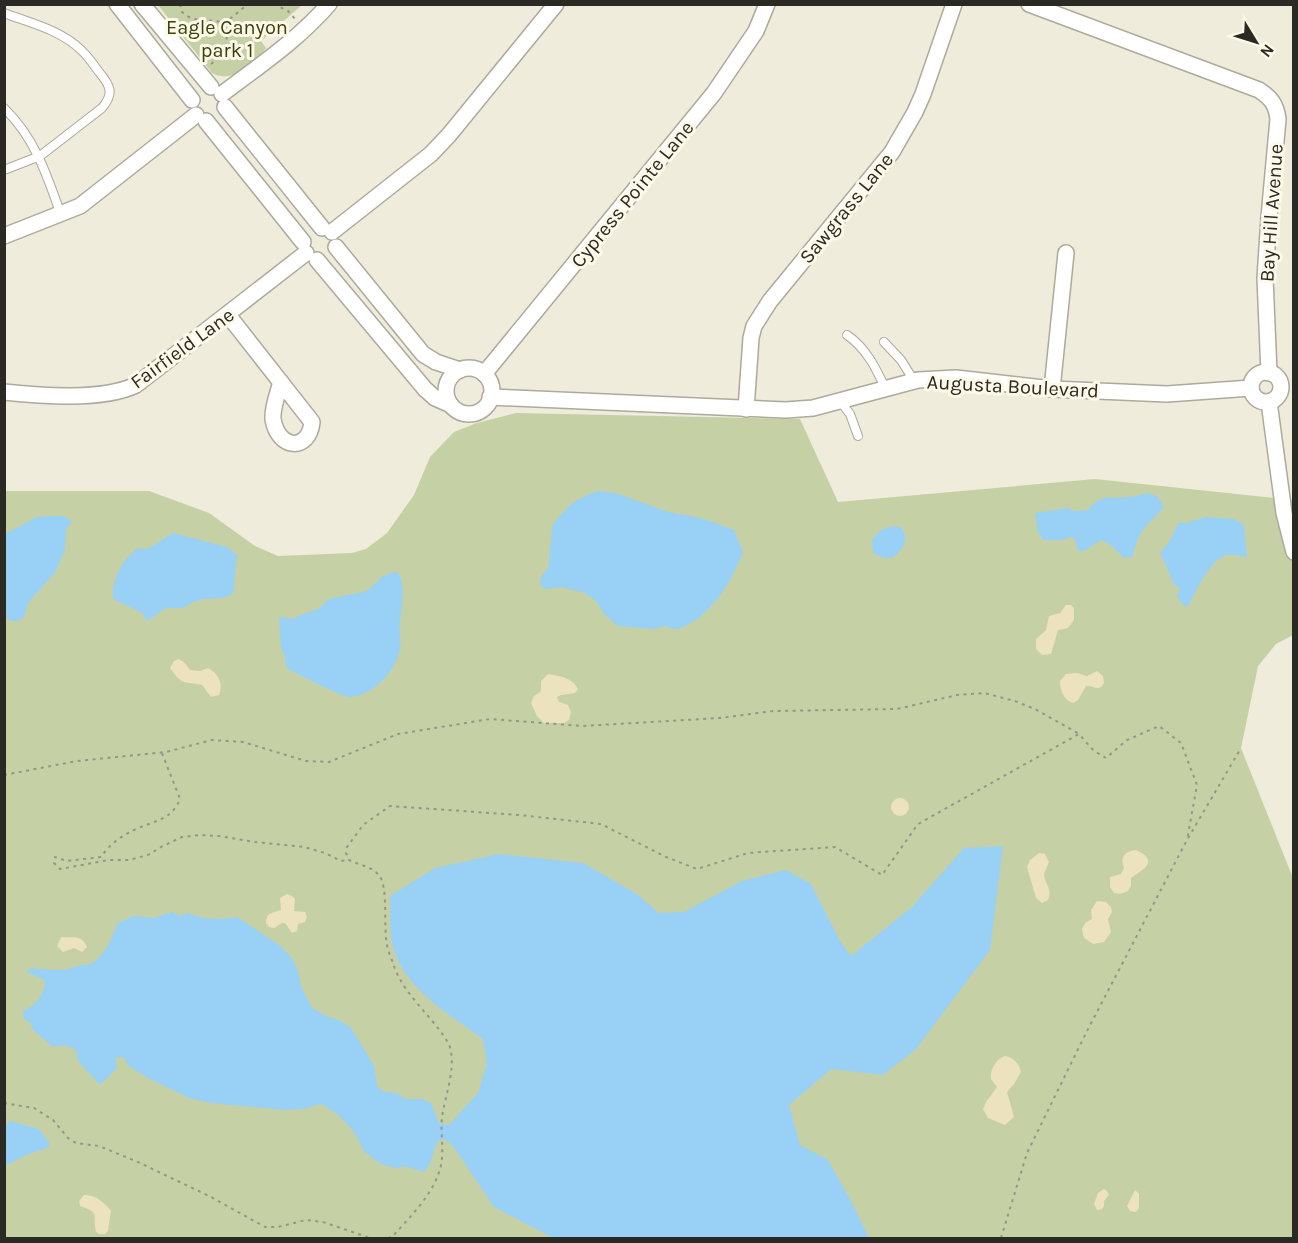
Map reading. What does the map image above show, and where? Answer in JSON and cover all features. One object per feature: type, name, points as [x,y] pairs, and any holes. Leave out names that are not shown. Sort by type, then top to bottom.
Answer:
[{"type":"street","points":[[117,4],[198,112],[309,252],[425,389],[435,398],[462,413],[476,413],[488,404],[491,385],[484,374],[473,368],[460,370],[436,362],[423,354],[219,96],[142,4]]},
{"type":"street","points":[[198,112],[216,119],[219,96],[304,29],[329,4]]},
{"type":"street","points":[[330,236],[431,154],[556,4]]},
{"type":"street","name":"Cypress Pointe Lane","points":[[484,374],[714,93],[756,31],[767,4]]},
{"type":"street","name":"Sawgrass Lane","points":[[746,409],[751,338],[754,326],[770,301],[892,152],[923,94],[954,4]]},
{"type":"street","name":"Bay Hill Avenue","points":[[1029,4],[1258,90],[1270,97],[1276,107],[1278,119],[1265,278],[1269,373]]},
{"type":"street","points":[[198,112],[197,92],[219,96]]},
{"type":"street","points":[[4,236],[80,206],[198,112]]},
{"type":"street","points":[[309,252],[305,237],[312,229],[330,236]]},
{"type":"street","points":[[309,252],[327,259],[331,256],[330,236]]},
{"type":"street","name":"Fairfield Lane","points":[[4,392],[95,396],[136,386],[309,252]]},
{"type":"street","points":[[1052,389],[1066,253]]},
{"type":"street","points":[[228,315],[281,382]]},
{"type":"street","points":[[451,405],[446,390],[448,381],[460,370]]},
{"type":"street","points":[[1269,373],[1287,386],[1269,402],[1257,399],[1251,388],[1256,376],[1269,373]]},
{"type":"street","name":"Augusta Boulevard","points":[[490,398],[786,410],[813,408],[914,381],[956,378],[1052,389],[1167,394],[1251,388]]},
{"type":"street","points":[[1269,402],[1284,513],[1293,552]]},
{"type":"lane","points":[[4,13],[70,40],[81,49],[106,80],[110,90],[110,99],[102,108],[40,156],[4,170]]},
{"type":"lane","points":[[4,108],[16,119],[40,156],[61,215]]},
{"type":"lane","points":[[847,335],[870,358],[885,388]]},
{"type":"lane","points":[[884,342],[901,360],[914,381]]},
{"type":"lane","points":[[840,401],[850,414],[858,436]]},
{"type":"path","points":[[180,4],[182,12],[193,19],[217,20],[225,23]]},
{"type":"path","points":[[225,23],[249,4]]},
{"type":"path","points":[[274,4],[288,11],[304,29]]},
{"type":"path","points":[[199,74],[219,58],[225,49],[228,37],[225,23]]},
{"type":"path","points":[[4,775],[77,761],[162,753],[212,740],[243,742],[306,761],[329,762],[398,734],[490,718],[541,724],[604,725],[720,718],[773,711],[897,709],[957,695],[984,693],[1015,701],[1037,710],[1079,734],[1094,751],[1106,758],[1127,740],[1159,726],[1181,743],[1197,785],[1187,840]]},
{"type":"path","points":[[349,860],[346,853],[347,847],[363,825],[390,806],[519,815],[601,824],[666,857],[697,869],[748,853],[835,847],[882,875],[918,824],[1079,734]]},
{"type":"path","points":[[1001,1239],[1027,1153],[1087,1031],[1187,840],[1241,748]]},
{"type":"path","points":[[162,753],[180,799],[176,809],[164,818],[135,829],[108,846],[101,857],[67,861],[55,857],[54,863],[60,869],[109,860],[129,860],[148,855],[182,837],[200,835],[304,847],[325,853],[341,861],[349,860],[367,866],[382,879],[385,893],[383,909],[387,945],[396,974],[448,1042],[451,1055],[449,1082],[442,1118],[442,1159],[438,1176],[410,1217],[388,1239]]},
{"type":"path","points":[[4,1103],[34,1108],[53,1120],[68,1138],[76,1143],[99,1146],[138,1162],[211,1197],[265,1227],[278,1227],[306,1220],[323,1221],[370,1239]]},
{"type":"green space","name":"Eagle Canyon park 1","points":[[158,5],[302,5],[261,41],[266,48],[256,61],[235,74],[219,76],[212,73]]},
{"type":"green space","points":[[516,413],[800,419],[838,502],[1095,479],[1293,500],[1293,635],[1276,644],[1258,666],[1241,748],[1293,878],[1293,1238],[5,1238],[5,491],[149,491],[209,513],[255,546],[278,556],[352,553],[366,549],[387,533],[414,495],[430,457],[454,432],[477,423]]},
{"type":"sand","points":[[1066,605],[1074,608],[1074,620],[1068,628],[1058,630],[1051,654],[1042,655],[1036,649],[1036,639],[1046,630],[1049,616],[1060,613]]},
{"type":"sand","points":[[179,659],[190,670],[200,671],[208,668],[215,673],[220,683],[219,695],[211,697],[202,685],[184,682],[178,678],[170,668],[174,661]]},
{"type":"sand","points":[[1097,671],[1103,676],[1104,683],[1100,688],[1086,686],[1074,703],[1065,698],[1060,681],[1066,674],[1077,673],[1087,676]]},
{"type":"sand","points":[[548,674],[569,680],[578,689],[575,693],[557,697],[559,702],[568,705],[571,712],[569,720],[564,723],[544,723],[537,716],[531,703],[534,696],[541,691],[541,681]]},
{"type":"sand","points":[[896,798],[904,798],[909,803],[907,814],[896,816],[891,811],[891,803]]},
{"type":"sand","points":[[1136,850],[1147,858],[1147,866],[1131,878],[1128,891],[1120,894],[1114,893],[1110,887],[1110,877],[1121,874],[1124,868],[1122,861],[1124,856]]},
{"type":"sand","points":[[1039,853],[1045,854],[1049,862],[1044,874],[1049,896],[1048,900],[1042,903],[1036,898],[1027,867],[1030,860]]},
{"type":"sand","points":[[287,894],[295,899],[294,911],[305,912],[307,917],[305,922],[298,924],[297,931],[292,933],[285,923],[274,928],[269,927],[266,923],[269,915],[281,910],[280,898]]},
{"type":"sand","points":[[1097,901],[1106,902],[1111,907],[1112,912],[1108,919],[1111,932],[1104,942],[1093,944],[1084,938],[1082,929],[1085,923],[1092,919],[1091,910]]},
{"type":"sand","points":[[61,937],[79,938],[87,947],[82,952],[74,948],[63,952],[57,946]]},
{"type":"sand","points":[[1005,1056],[1016,1061],[1021,1072],[1007,1092],[1014,1117],[1005,1125],[988,1118],[983,1109],[997,1087],[991,1079],[993,1068],[999,1059]]},
{"type":"sand","points":[[1104,1189],[1109,1195],[1102,1209],[1097,1210],[1094,1204],[1098,1193]]},
{"type":"sand","points":[[1135,1190],[1139,1194],[1139,1208],[1136,1212],[1130,1211],[1127,1206]]},
{"type":"sand","points":[[84,1195],[99,1200],[111,1211],[108,1231],[105,1234],[96,1232],[94,1215],[91,1210],[80,1206],[79,1201]]},
{"type":"water","points":[[599,491],[616,493],[668,512],[701,518],[734,530],[743,553],[729,582],[716,601],[699,618],[682,628],[673,629],[665,626],[653,629],[618,626],[604,614],[596,601],[585,593],[561,587],[545,589],[540,585],[541,577],[549,567],[552,526],[572,504],[584,496]]},
{"type":"water","points":[[1148,493],[1158,497],[1164,507],[1145,527],[1138,538],[1132,557],[1124,558],[1111,545],[1101,540],[1084,551],[1078,551],[1075,539],[1071,537],[1062,540],[1043,540],[1038,532],[1035,513],[1068,508],[1074,511],[1088,510],[1102,499]]},
{"type":"water","points":[[64,516],[72,522],[66,529],[65,549],[56,571],[28,603],[24,617],[18,621],[11,621],[5,617],[5,534],[37,517]]},
{"type":"water","points":[[1206,517],[1234,519],[1244,525],[1247,557],[1227,555],[1221,557],[1210,568],[1189,605],[1185,607],[1177,597],[1180,589],[1172,582],[1160,553],[1171,539],[1178,523]]},
{"type":"water","points":[[893,526],[902,528],[905,541],[902,548],[892,558],[884,558],[873,553],[872,539],[881,530]]},
{"type":"water","points":[[173,533],[227,547],[237,555],[233,593],[190,603],[184,608],[166,608],[147,621],[142,613],[113,599],[116,578],[123,564],[138,548],[148,549]]},
{"type":"water","points":[[398,572],[403,590],[400,645],[398,657],[383,680],[368,692],[351,697],[330,690],[288,669],[281,647],[279,617],[293,619],[318,609],[329,599],[367,591],[382,577]]},
{"type":"water","points":[[1003,846],[990,950],[916,1049],[883,1075],[831,1069],[789,1105],[800,1145],[828,1160],[869,1238],[553,1238],[494,1207],[453,1146],[444,1139],[438,1141],[431,1161],[424,1172],[404,1166],[396,1169],[381,1164],[364,1152],[357,1137],[347,1124],[321,1104],[303,1109],[285,1110],[211,1103],[189,1098],[130,1067],[123,1057],[115,1058],[117,1068],[100,1085],[78,1061],[76,1050],[66,1045],[53,1047],[32,1029],[31,1023],[24,1019],[23,1011],[39,999],[45,980],[26,972],[31,968],[60,970],[91,964],[104,952],[117,924],[133,916],[154,918],[172,912],[180,916],[188,913],[213,919],[237,917],[279,945],[291,957],[312,1008],[351,1028],[374,1066],[377,1086],[384,1092],[397,1093],[405,1099],[422,1099],[431,1103],[439,1123],[449,1125],[478,1093],[487,1063],[483,1039],[442,1010],[416,987],[397,959],[391,931],[390,896],[435,868],[499,854],[583,863],[635,893],[659,913],[684,912],[742,881],[786,870],[811,884],[840,941],[851,956],[912,907],[964,848]]},
{"type":"water","points":[[10,1121],[39,1129],[50,1144],[47,1148],[26,1155],[5,1166],[5,1126]]}]
